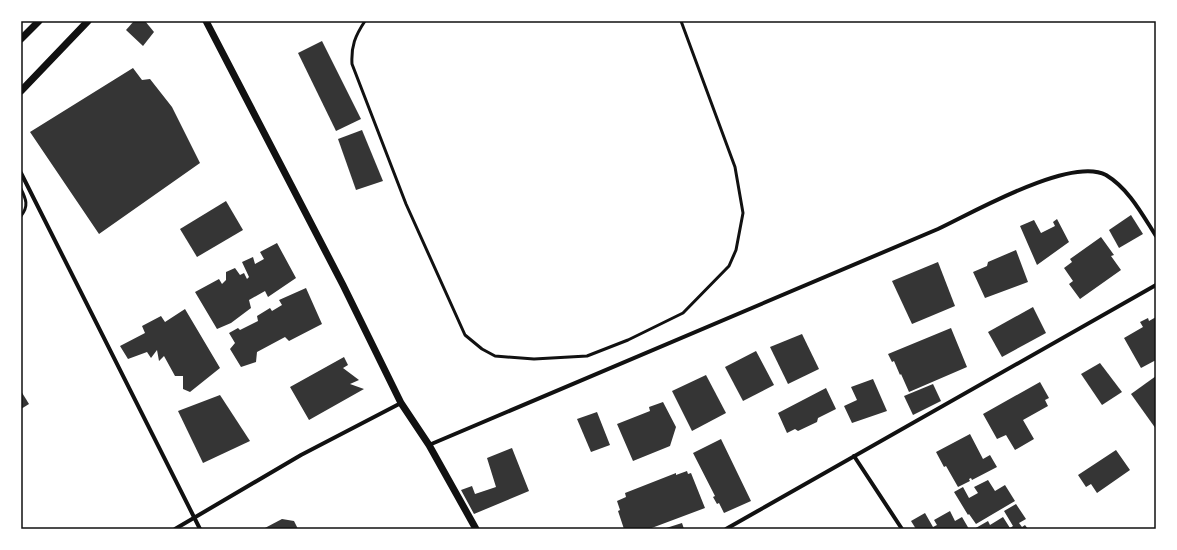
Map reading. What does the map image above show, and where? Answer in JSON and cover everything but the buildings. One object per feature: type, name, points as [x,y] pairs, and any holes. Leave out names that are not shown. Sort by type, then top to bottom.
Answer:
[{"type":"street","points":[[21,39],[39,21]]},
{"type":"street","points":[[21,91],[88,21]]},
{"type":"street","points":[[206,21],[343,285],[401,403],[429,445],[476,529]]},
{"type":"street","points":[[429,445],[938,229],[1015,192],[1062,175],[1087,171],[1104,174],[1121,186],[1156,236]]},
{"type":"street","points":[[21,174],[200,529]]},
{"type":"street","points":[[726,529],[1156,285]]},
{"type":"street","points":[[175,529],[301,455],[401,403]]},
{"type":"street","points":[[854,456],[902,529]]},
{"type":"lane","points":[[365,21],[355,37],[351,51],[352,64],[406,204],[465,335],[482,349],[495,356],[534,359],[587,356],[628,340],[683,314],[729,266],[736,250],[743,213],[735,167],[681,21]]},
{"type":"lane","points":[[21,189],[27,201],[26,210],[21,216]]}]
